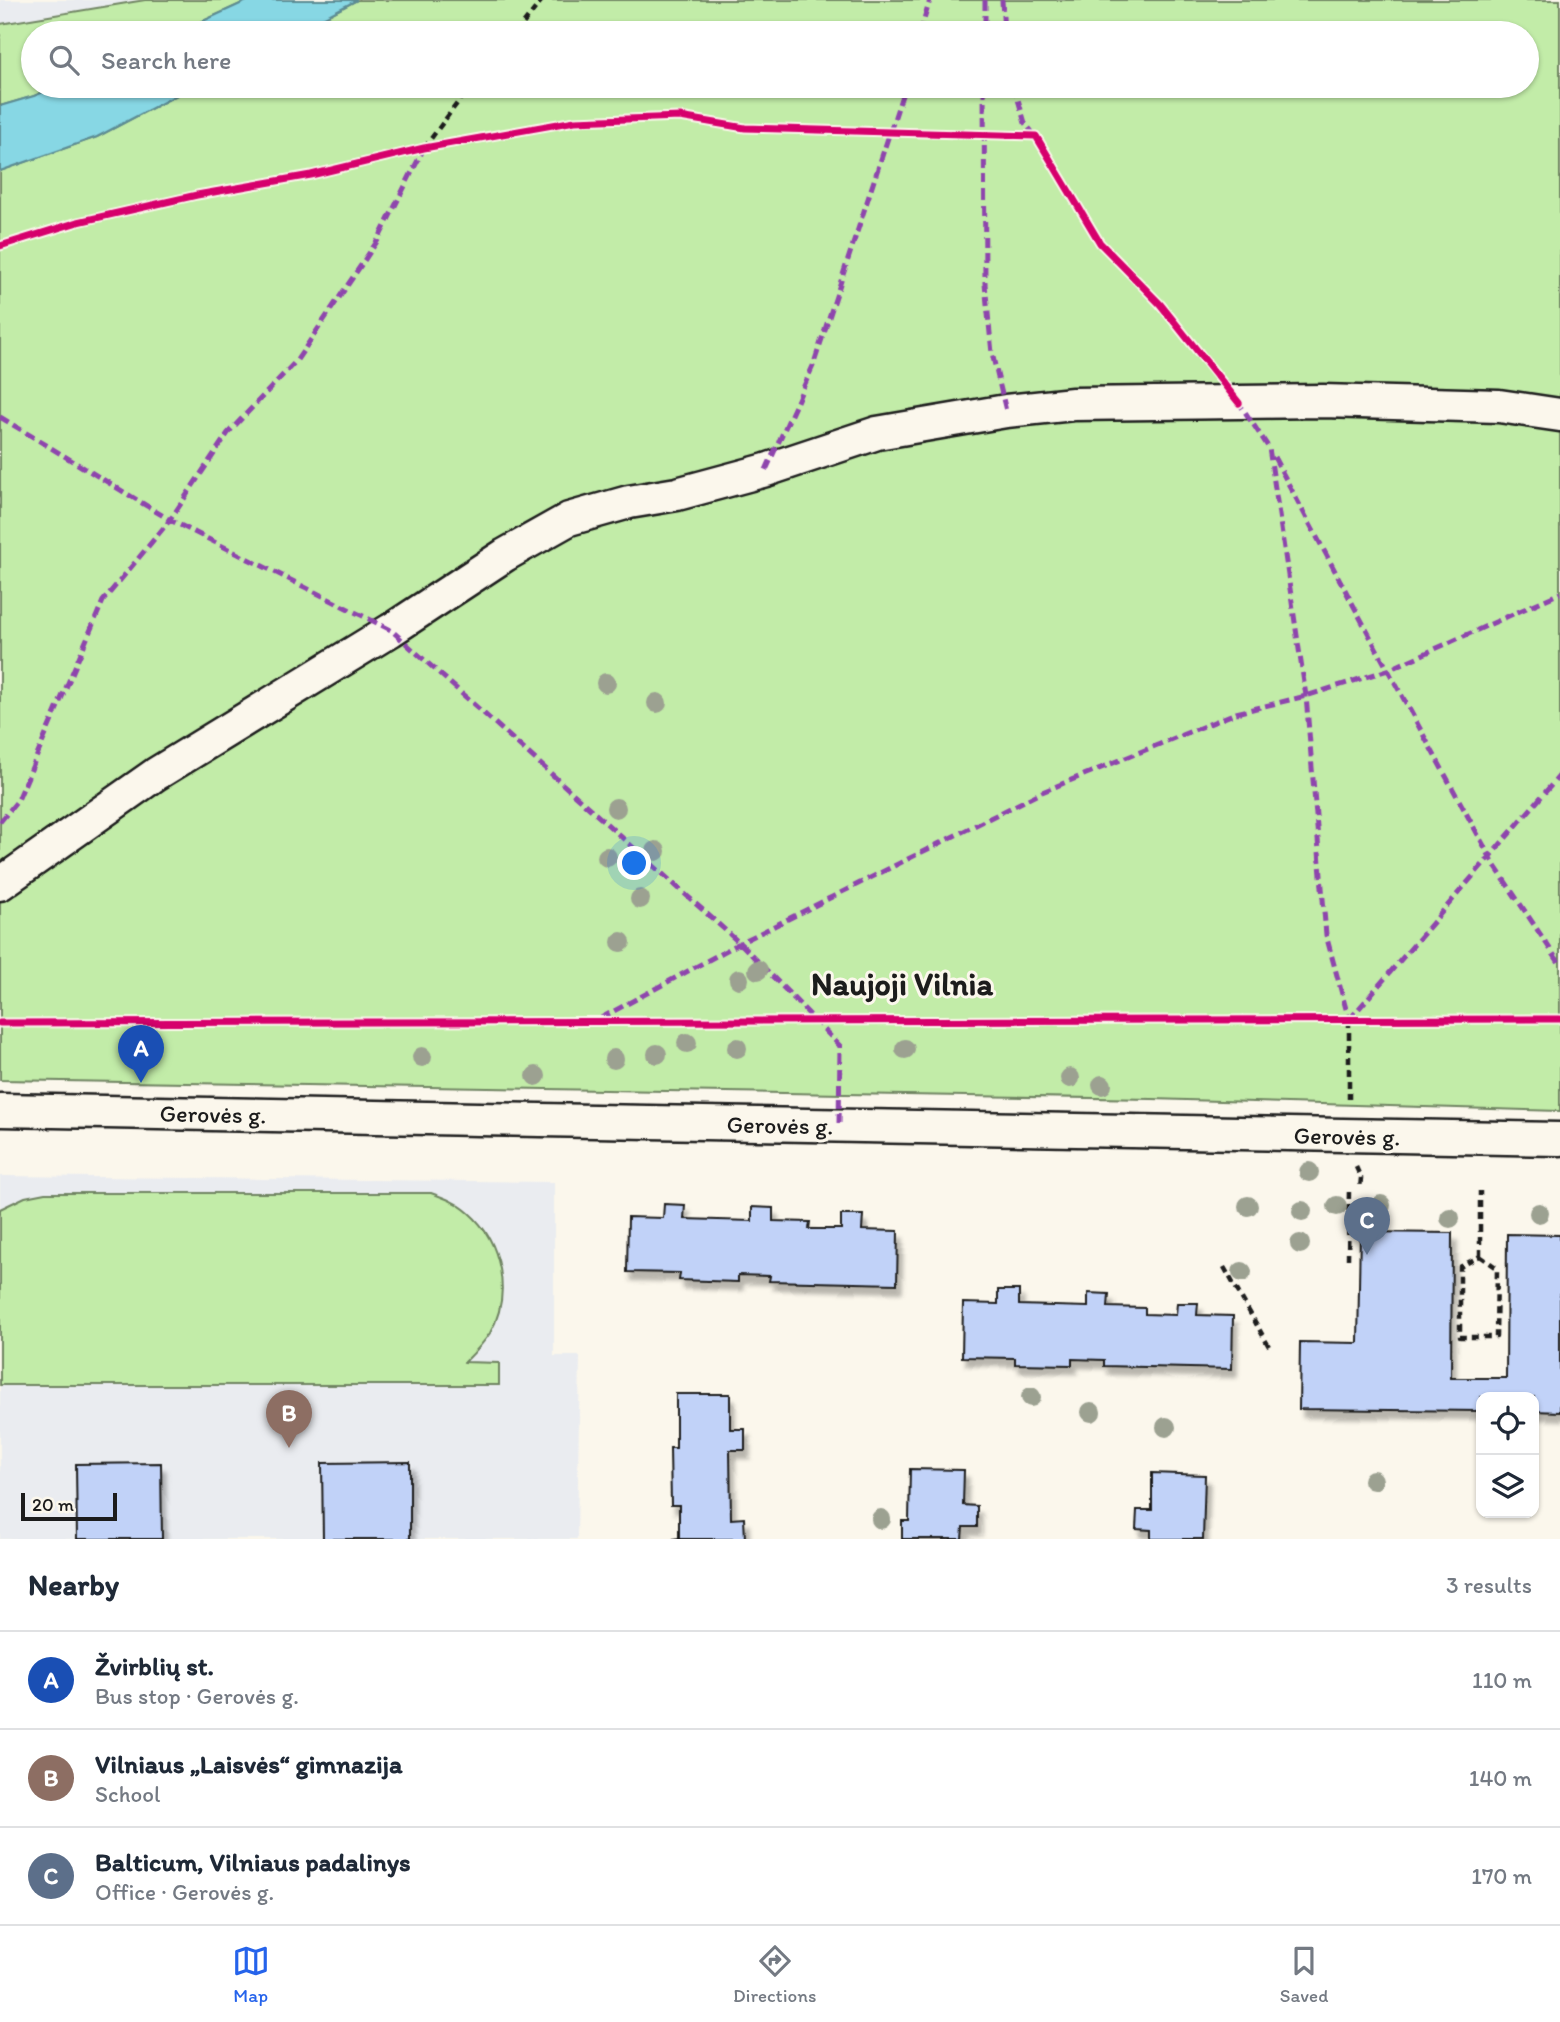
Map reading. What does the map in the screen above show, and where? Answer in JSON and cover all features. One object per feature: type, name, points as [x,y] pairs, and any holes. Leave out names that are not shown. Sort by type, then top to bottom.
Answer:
[{"type":"street","points":[[0,884],[156,774],[391,630],[505,555],[569,519],[629,502],[677,495],[766,470],[877,433],[1006,411],[1073,404],[1323,401],[1500,406],[1560,415]]},
{"type":"street","name":"Gerovės g.","points":[[0,1110],[1560,1139]]},
{"type":"path","points":[[525,21],[542,0]]},
{"type":"path","points":[[424,148],[461,98]]},
{"type":"path","points":[[1349,1020],[1349,1109]]},
{"type":"path","points":[[1352,1160],[1361,1178],[1360,1189]]},
{"type":"path","points":[[1348,1259],[1349,1189]]},
{"type":"path","points":[[1480,1191],[1480,1255]]},
{"type":"path","points":[[1480,1255],[1497,1268],[1496,1337],[1460,1337],[1460,1267],[1480,1255]]},
{"type":"path","points":[[1224,1267],[1271,1350]]},
{"type":"shaded area","points":[[0,0],[145,0],[0,24]]},
{"type":"shaded area","points":[[0,1176],[554,1182],[554,1356],[580,1356],[577,1539],[0,1539]]},
{"type":"green space","points":[[145,0],[249,0],[203,21],[21,21],[21,98],[27,98],[0,106],[0,24]]},
{"type":"green space","points":[[357,0],[1560,0],[1560,1111],[1152,1099],[0,1080],[0,171],[97,137],[171,98],[1539,98],[1539,21],[317,21]]},
{"type":"green space","points":[[45,1193],[431,1193],[446,1199],[465,1209],[480,1225],[496,1254],[502,1286],[497,1318],[490,1333],[465,1362],[499,1363],[499,1385],[0,1385],[0,1209],[25,1197]]},
{"type":"water","points":[[249,0],[357,0],[317,21],[203,21]]},
{"type":"water","points":[[27,98],[171,98],[97,137],[0,171],[0,106]]},
{"type":"building","points":[[664,1204],[685,1205],[684,1219],[752,1221],[752,1207],[773,1208],[773,1221],[810,1222],[809,1229],[841,1229],[841,1215],[863,1215],[862,1230],[898,1231],[897,1284],[769,1281],[770,1276],[738,1275],[738,1282],[679,1280],[680,1273],[627,1272],[628,1217],[663,1218]]},
{"type":"building","points":[[1360,1232],[1452,1233],[1451,1378],[1506,1378],[1507,1234],[1560,1235],[1560,1412],[1539,1411],[1539,1392],[1476,1392],[1476,1411],[1299,1409],[1300,1342],[1358,1343]]},
{"type":"building","points":[[998,1290],[1019,1290],[1019,1305],[1088,1307],[1088,1293],[1109,1294],[1108,1307],[1145,1308],[1145,1314],[1176,1315],[1177,1303],[1198,1303],[1197,1315],[1233,1316],[1232,1369],[1104,1366],[1104,1360],[1072,1359],[1072,1365],[1015,1364],[1015,1358],[962,1357],[963,1303],[998,1304]]},
{"type":"building","points":[[676,1394],[730,1394],[730,1429],[745,1429],[745,1450],[730,1450],[731,1519],[744,1518],[745,1539],[673,1539],[679,1538],[679,1505],[671,1505],[670,1448],[676,1448]]},
{"type":"building","points":[[410,1462],[410,1539],[323,1539],[322,1463]]},
{"type":"building","points":[[161,1463],[162,1539],[77,1539],[76,1464]]},
{"type":"building","points":[[910,1469],[964,1470],[963,1505],[977,1506],[977,1527],[963,1527],[962,1539],[902,1539],[902,1521],[909,1521]]},
{"type":"building","points":[[1152,1473],[1205,1475],[1203,1539],[1151,1539],[1151,1530],[1136,1529],[1137,1510],[1152,1510]]},
{"type":"marked path","points":[[924,21],[930,0]]},
{"type":"marked path","points":[[985,0],[985,21]]},
{"type":"marked path","points":[[1002,0],[1003,21]]},
{"type":"marked path","points":[[766,470],[813,366],[901,98]]},
{"type":"marked path","points":[[984,98],[985,284],[992,353],[1006,411]]},
{"type":"marked path","points":[[1018,98],[1025,123],[1036,137]]},
{"type":"marked path","points":[[0,822],[18,800],[103,601],[170,520],[228,433],[297,360],[378,240],[424,148]]},
{"type":"marked path","points":[[1237,400],[1269,448],[1306,696],[1326,935],[1349,1020]]},
{"type":"marked path","points":[[0,417],[170,520],[391,630],[744,947],[840,1046],[839,1126]]},
{"type":"marked path","points":[[1274,457],[1495,866],[1560,964]]},
{"type":"marked path","points":[[601,1018],[740,943],[1042,792],[1236,713],[1306,696],[1388,670],[1560,593]]},
{"type":"marked path","points":[[1349,1020],[1560,775]]},
{"type":"cycle path","points":[[0,246],[78,222],[197,195],[311,175],[424,148],[575,121],[680,117],[745,128],[1036,136],[1100,243],[1160,304],[1239,403]]},
{"type":"cycle path","points":[[0,1023],[1560,1019]]},
{"type":"place","name":"Žvirblių st.","points":[[141,1083]]},
{"type":"place","name":"Balticum, Vilniaus padalinys","points":[[1367,1255]]},
{"type":"place","name":"Vilniaus „Laisvės“ gimnazija","points":[[289,1448]]},
{"type":"district","name":"Naujoji Vilnia","points":[[902,984]]}]
